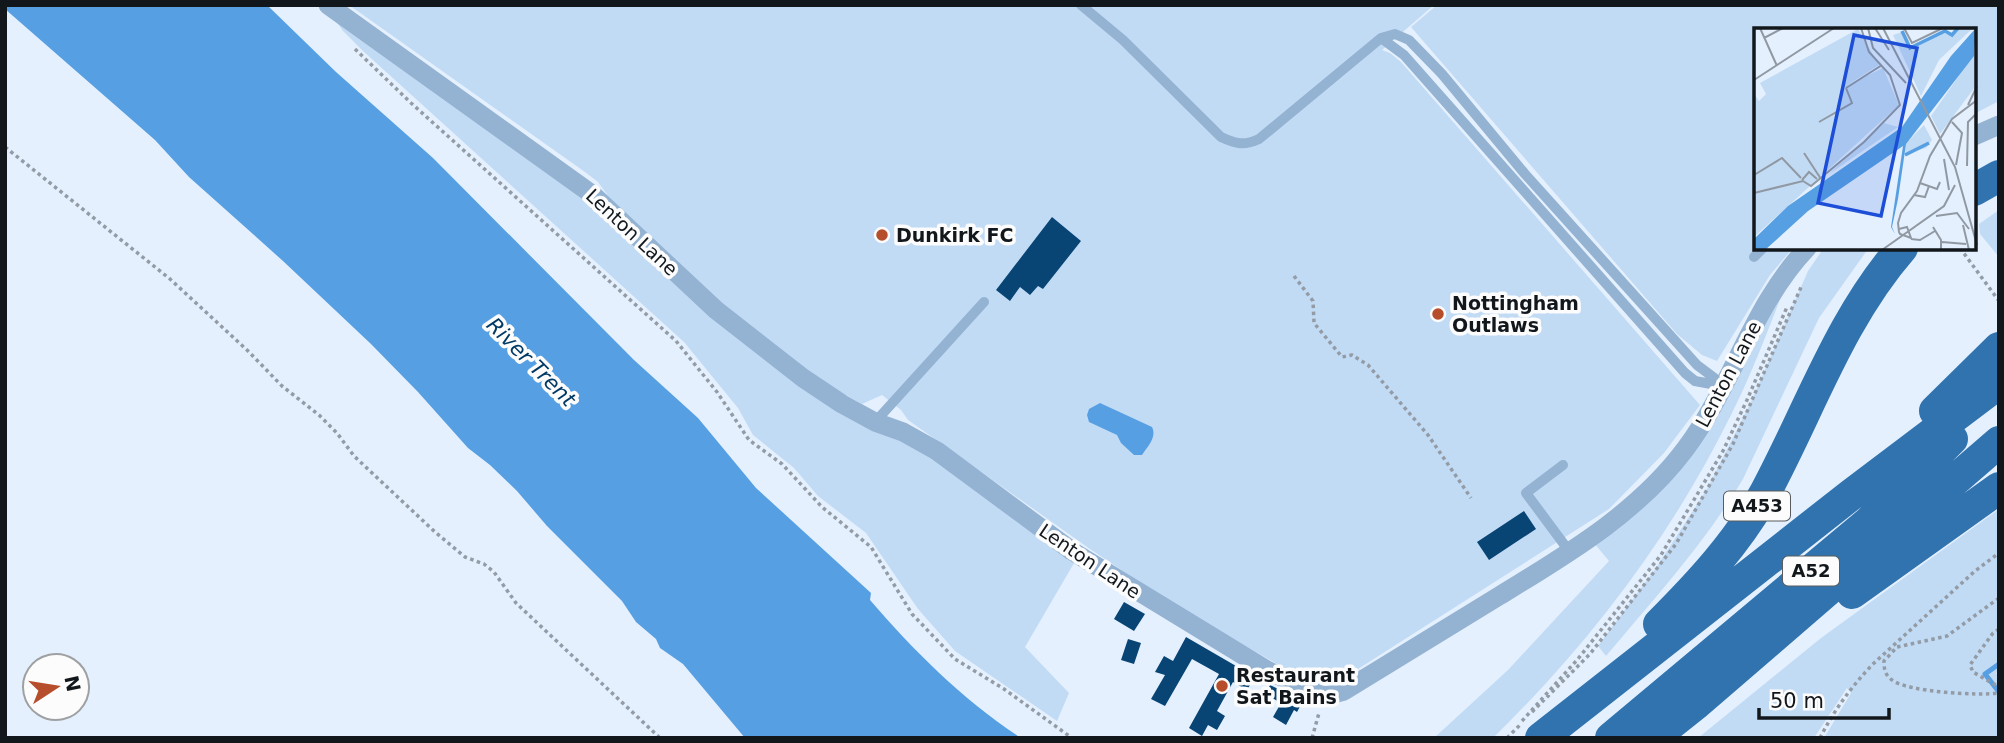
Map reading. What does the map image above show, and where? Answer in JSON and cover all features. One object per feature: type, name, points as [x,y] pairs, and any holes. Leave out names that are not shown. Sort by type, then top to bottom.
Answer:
[{"type":"highway","points":[[1976,189],[1999,176]]},
{"type":"highway","name":"A453","points":[[1577,707],[1687,596],[1743,528],[1766,491],[1843,333],[1893,259]]},
{"type":"highway","points":[[1852,494],[1999,348]]},
{"type":"highway","name":"A52","points":[[1528,734],[1577,707],[1999,383]]},
{"type":"highway","name":"A52","points":[[1611,738],[1869,522],[1999,391]]},
{"type":"highway","name":"A52","points":[[1653,738],[1999,442]]},
{"type":"highway","points":[[1697,703],[1999,488]]},
{"type":"street","name":"Lenton Lane","points":[[328,5],[593,195],[716,310],[803,378],[875,422],[903,432],[937,451],[1072,551],[1128,588],[1267,670],[1326,696],[1344,691],[1569,551],[1634,503],[1670,468],[1707,418],[1768,299],[1805,250]]},
{"type":"street","points":[[1976,135],[1999,125]]},
{"type":"lane","points":[[1082,5],[1124,40],[1221,137],[1237,144],[1248,144],[1259,139],[1381,38],[1395,34],[1409,40],[1442,74],[1525,174],[1697,365],[1725,386]]},
{"type":"lane","points":[[1381,38],[1404,55],[1685,373],[1695,381],[1725,386]]},
{"type":"lane","points":[[1754,257],[1761,250]]},
{"type":"lane","points":[[875,422],[984,302]]},
{"type":"lane","points":[[1563,465],[1526,493],[1569,551]]},
{"type":"path","points":[[348,41],[411,103],[676,341],[717,392],[749,440],[782,464],[822,508],[871,547],[912,614],[955,659],[1004,689],[1072,738]]},
{"type":"path","points":[[5,147],[170,279],[282,386],[319,415],[354,456],[435,532],[465,557],[484,564],[494,572],[516,603],[660,738]]},
{"type":"path","points":[[1961,250],[1999,301]]},
{"type":"path","points":[[1294,276],[1312,301],[1314,323],[1342,357],[1352,355],[1368,365],[1428,436],[1471,498]]},
{"type":"path","points":[[1507,738],[1528,734],[1676,544],[1733,444],[1803,282]]},
{"type":"path","points":[[1528,734],[1595,639],[1668,544],[1728,441],[1791,295]]},
{"type":"path","points":[[1820,738],[1847,692],[1858,684],[1867,670],[1975,571],[1999,553]]},
{"type":"path","points":[[1999,597],[1947,636],[1897,647],[1884,661],[1884,671],[1893,682],[1909,687],[1962,693],[1999,693]]},
{"type":"path","points":[[1999,629],[1993,633],[1970,665],[1973,672],[1999,687]]},
{"type":"path","points":[[1312,738],[1326,696]]},
{"type":"shaded area","points":[[349,5],[1434,5],[1382,50],[1401,62],[1700,405],[1664,453],[1609,509],[1347,676],[1313,684],[1186,613],[1090,549],[908,420],[901,410],[882,395],[862,404],[794,361],[700,283],[611,200],[598,182]]},
{"type":"shaded area","points":[[1437,5],[1999,5],[1999,101],[1976,113],[1976,28],[1754,28],[1754,250],[1791,250],[1770,275],[1717,361],[1702,355],[1677,334],[1411,27]]},
{"type":"shaded area","points":[[331,14],[593,204],[720,322],[921,451],[1077,558],[1025,647],[1069,693],[1057,721],[955,651],[918,609],[866,533],[818,496],[794,468],[753,435],[738,408],[684,342],[363,51]]},
{"type":"shaded area","points":[[1999,210],[1999,257],[1980,234],[1979,224]]},
{"type":"shaded area","points":[[1822,250],[1867,250],[1819,318],[1743,479],[1728,503],[1678,570],[1606,656],[1598,646],[1656,568],[1707,489],[1751,402],[1808,271]]},
{"type":"shaded area","points":[[1788,279],[1746,383],[1707,462],[1654,547],[1595,627],[1529,702],[1493,738],[1434,738],[1508,670],[1609,561],[1594,543],[1649,497]]},
{"type":"shaded area","points":[[1999,509],[1999,671],[1996,673],[1999,677],[1999,738],[1824,738],[1851,693],[1847,688],[1814,738],[1698,738],[1821,638]]},
{"type":"water","name":"River Trent","points":[[5,5],[267,5],[336,72],[433,158],[634,360],[698,418],[756,488],[871,593],[870,600],[922,656],[959,691],[1021,738],[745,738],[683,664],[660,648],[656,639],[636,622],[622,601],[547,526],[517,491],[468,448],[371,344],[189,177],[155,140],[5,9]]},
{"type":"water","points":[[1100,403],[1152,427],[1153,438],[1142,455],[1134,455],[1121,443],[1117,435],[1089,422],[1089,409]]},
{"type":"building","points":[[1052,217],[1081,241],[1043,289],[1038,286],[1030,295],[1020,287],[1010,301],[996,290]]},
{"type":"building","points":[[1524,511],[1536,529],[1489,560],[1477,542]]},
{"type":"building","points":[[1124,602],[1145,614],[1134,631],[1114,619]]},
{"type":"building","name":"Restaurant Sat Bains","points":[[1186,637],[1255,677],[1247,690],[1233,682],[1217,711],[1225,716],[1217,730],[1208,725],[1202,736],[1189,728],[1219,674],[1192,659],[1165,706],[1151,699],[1165,675],[1155,672],[1164,656],[1173,661]]},
{"type":"building","points":[[1128,639],[1141,643],[1134,664],[1121,660]]},
{"type":"building","points":[[1270,685],[1303,701],[1297,712],[1294,710],[1286,725],[1273,717],[1281,703],[1265,694]]},
{"type":"waterway","points":[[1999,664],[1985,674],[1999,692]]},
{"type":"place","name":"Dunkirk FC","points":[[882,235]]},
{"type":"place","name":"Nottingham Outlaws","points":[[1438,314]]},
{"type":"place","name":"Restaurant Sat Bains","points":[[1222,686]]}]
